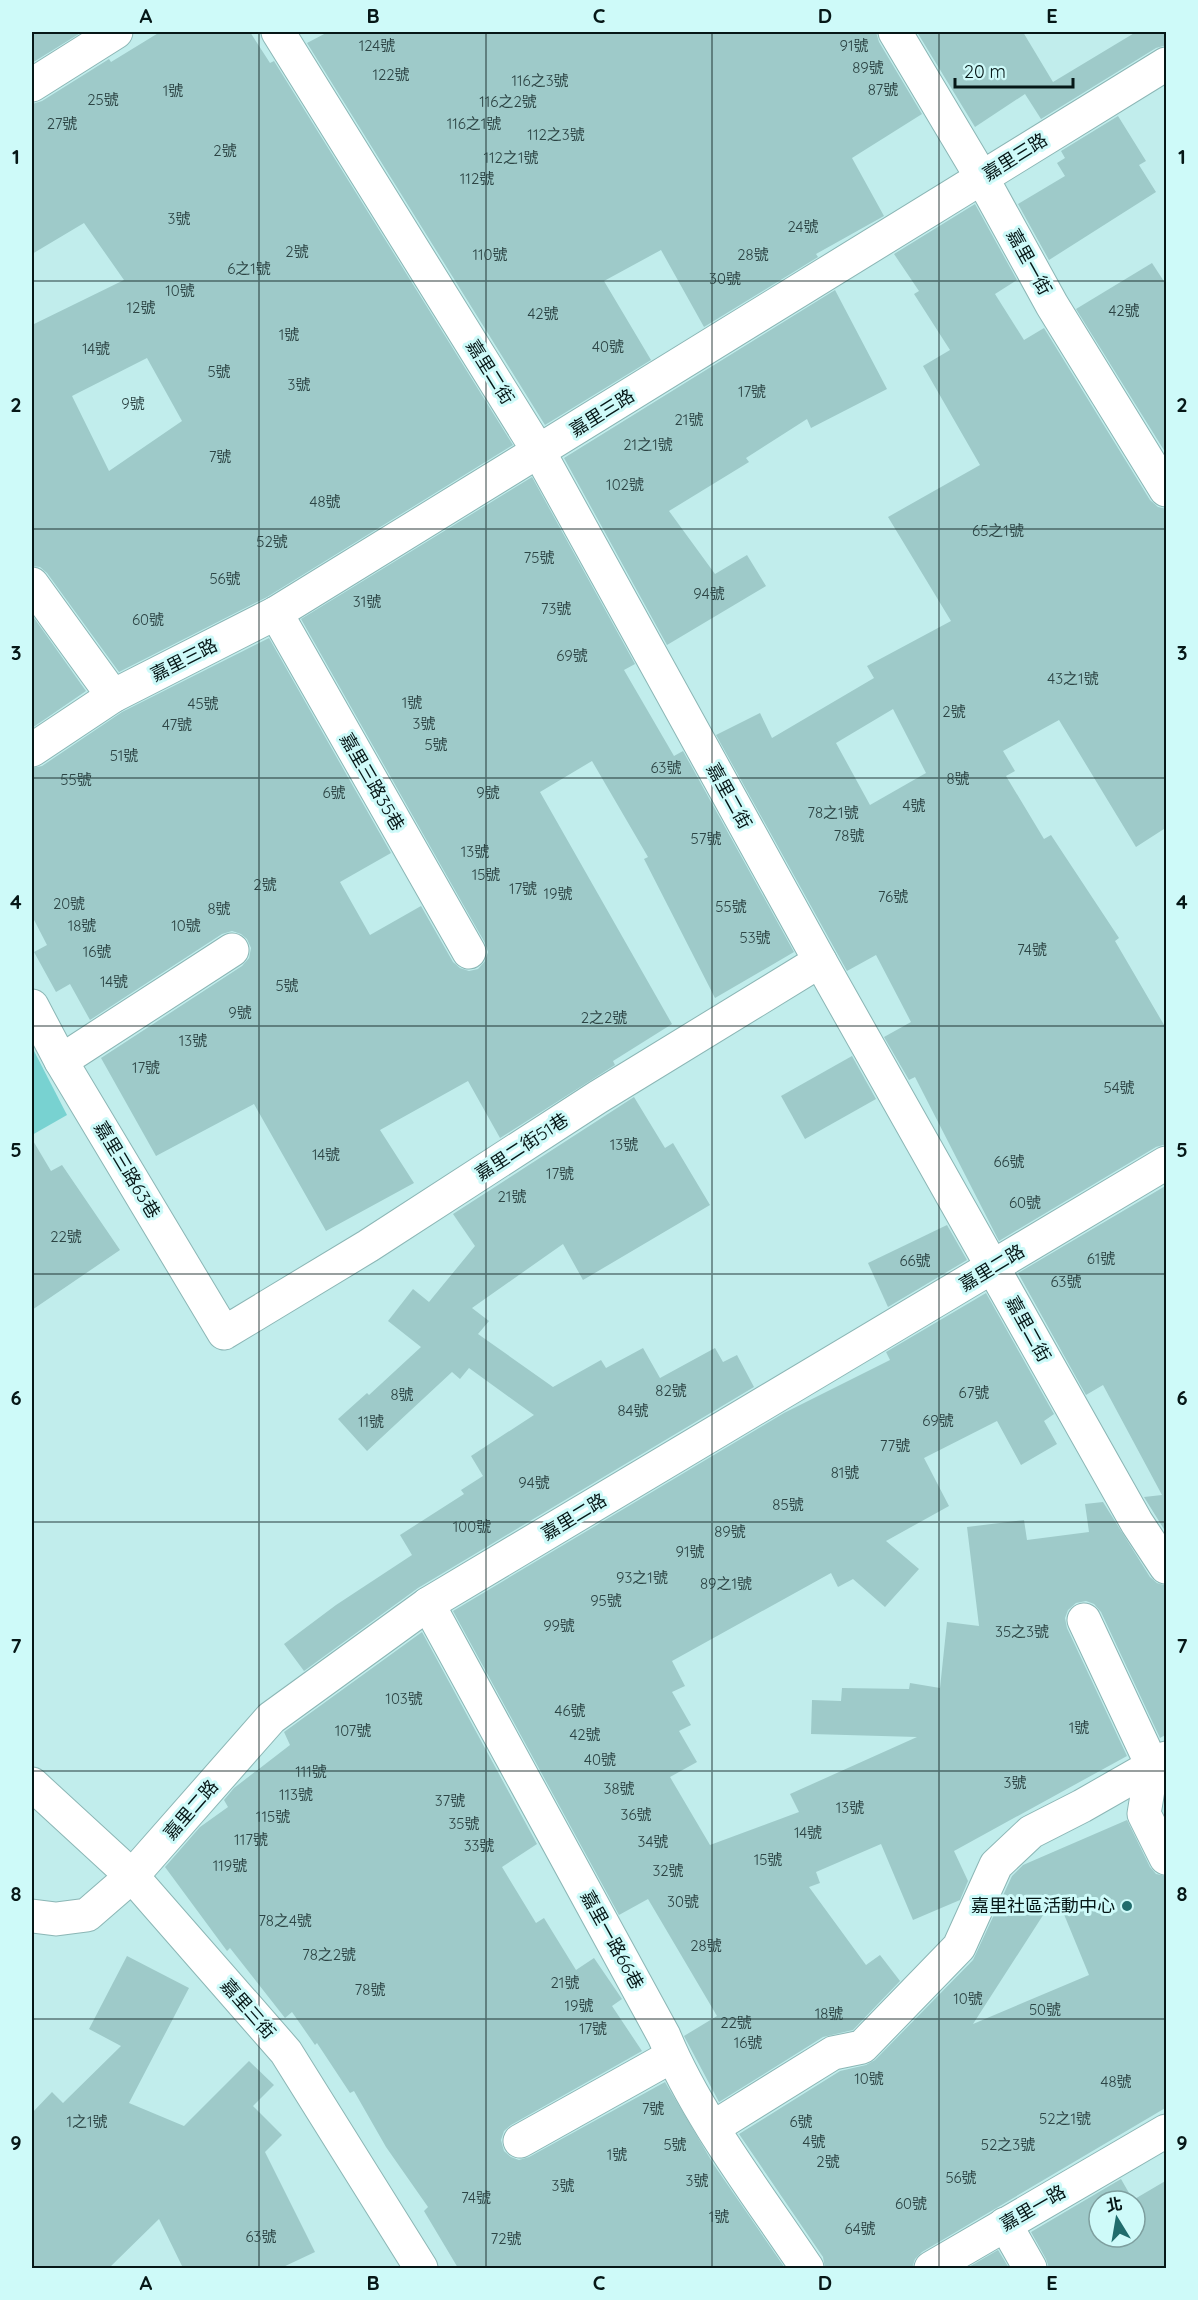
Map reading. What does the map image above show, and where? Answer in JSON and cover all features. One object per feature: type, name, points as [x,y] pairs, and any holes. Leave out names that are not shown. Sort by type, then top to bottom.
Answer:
[{"type":"street","points":[[32,85],[116,32]]},
{"type":"street","name":"嘉里二街","points":[[278,32],[539,452],[820,961],[1137,1523],[1167,1567]]},
{"type":"street","name":"嘉里一街","points":[[895,32],[982,178],[1052,305],[1167,490]]},
{"type":"street","name":"嘉里三路","points":[[32,750],[113,696],[276,613],[1167,64]]},
{"type":"street","points":[[32,584],[113,696]]},
{"type":"street","name":"嘉里三路35巷","points":[[276,613],[469,952]]},
{"type":"street","points":[[61,1061],[232,950]]},
{"type":"street","name":"嘉里二街51巷","points":[[224,1333],[368,1246],[598,1097],[820,961]]},
{"type":"street","name":"嘉里三路63巷","points":[[32,1006],[61,1061],[224,1333]]},
{"type":"street","name":"嘉里二路","points":[[32,1916],[56,1919],[87,1915],[132,1876],[272,1718],[428,1604],[1167,1163]]},
{"type":"street","name":"嘉里一路66巷","points":[[428,1604],[664,2036],[672,2055],[714,2127],[807,2268]]},
{"type":"street","points":[[1084,1620],[1158,1762],[1144,1814],[1167,1858]]},
{"type":"street","points":[[714,2127],[833,2053],[862,2047],[959,1947],[996,1865],[1030,1832],[1082,1806],[1158,1762]]},
{"type":"street","name":"嘉里三街","points":[[32,1784],[132,1876],[286,2052],[421,2268]]},
{"type":"street","points":[[520,2141],[672,2055]]},
{"type":"street","name":"嘉里一路","points":[[931,2268],[1167,2131]]},
{"type":"street","points":[[1005,2224],[1030,2268]]},
{"type":"shaded area","points":[[32,1047],[67,1115],[32,1135]]},
{"type":"building","points":[[32,32],[82,32],[32,63]]},
{"type":"building","points":[[160,32],[250,32],[270,63],[274,61],[513,445],[267,597],[119,672],[47,573],[40,567],[32,566],[32,325],[124,280],[84,223],[32,254],[32,104],[42,101],[109,59],[111,62]],"holes":[[[147,358],[182,421],[109,471],[72,396]]]},
{"type":"building","points":[[328,32],[876,32],[879,42],[922,114],[852,158],[884,216],[816,254],[818,257],[704,327],[661,250],[604,281],[651,360],[545,425],[307,43]]},
{"type":"building","points":[[917,32],[1023,32],[1053,82],[1136,32],[1167,32],[1167,45],[1156,48],[1041,119],[1025,94],[975,127]]},
{"type":"building","points":[[1118,116],[1146,161],[1139,165],[1156,192],[1049,260],[1018,204],[1065,176],[1057,163],[1065,158],[1061,151]]},
{"type":"building","points":[[975,204],[1017,280],[995,294],[1024,340],[1044,328],[1150,500],[1158,507],[1167,509],[1167,827],[1136,847],[1059,720],[1003,751],[1015,771],[1006,776],[1044,839],[1051,835],[1119,938],[1115,941],[1167,1030],[1167,1144],[1156,1147],[999,1241],[915,1077],[909,1080],[884,1037],[911,1022],[876,955],[847,971],[716,735],[760,713],[772,738],[874,678],[867,666],[951,621],[888,517],[980,465],[923,366],[950,350],[914,294],[919,291],[894,254]],"holes":[[[893,709],[926,773],[870,805],[836,743]]]},
{"type":"building","points":[[1152,263],[1167,286],[1167,455],[1076,309]]},
{"type":"building","points":[[835,290],[887,389],[811,428],[807,419],[746,458],[749,462],[669,511],[715,574],[747,555],[766,586],[667,645],[564,458]]},
{"type":"building","points":[[532,477],[635,664],[624,670],[674,756],[683,751],[794,952],[715,998],[644,859],[648,857],[592,761],[540,792],[672,1024],[613,1061],[615,1065],[500,1138],[468,1081],[380,1130],[414,1183],[326,1231],[254,1104],[156,1156],[101,1058],[242,966],[249,958],[251,948],[247,939],[241,934],[232,931],[222,934],[90,1020],[70,984],[56,992],[34,952],[47,945],[32,916],[32,768],[42,766],[122,712],[269,638],[391,853],[340,882],[370,935],[421,906],[453,962],[469,971],[478,969],[485,961],[488,952],[485,943],[301,619]]},
{"type":"building","points":[[32,615],[86,691],[32,728]]},
{"type":"building","points":[[852,1056],[876,1099],[805,1139],[781,1096]]},
{"type":"building","points":[[634,1097],[665,1148],[673,1143],[710,1205],[583,1280],[563,1244],[472,1308],[489,1321],[478,1334],[553,1387],[601,1360],[606,1368],[643,1348],[660,1378],[715,1348],[723,1362],[737,1355],[754,1387],[418,1588],[304,1671],[284,1644],[336,1605],[412,1555],[400,1535],[464,1494],[461,1490],[483,1476],[471,1456],[534,1415],[469,1368],[460,1379],[452,1372],[367,1451],[338,1419],[367,1393],[369,1395],[421,1347],[388,1321],[413,1289],[429,1302],[475,1246],[453,1214]]},
{"type":"building","points":[[32,1139],[51,1171],[62,1165],[120,1250],[32,1310]]},
{"type":"building","points":[[1167,1185],[1167,1534],[1144,1497],[1162,1495],[1103,1385],[1086,1395],[1018,1273]]},
{"type":"building","points":[[947,1225],[967,1260],[888,1307],[868,1263]]},
{"type":"building","points":[[986,1293],[1054,1414],[1044,1421],[1057,1444],[1021,1465],[997,1421],[924,1458],[949,1506],[886,1541],[919,1569],[885,1607],[853,1579],[838,1587],[831,1573],[672,1661],[685,1686],[672,1692],[691,1725],[679,1731],[697,1762],[670,1777],[710,1845],[799,1812],[790,1794],[917,1737],[811,1734],[812,1700],[841,1701],[842,1688],[909,1689],[910,1683],[940,1688],[947,1622],[979,1626],[967,1527],[1024,1520],[1027,1540],[1089,1532],[1085,1504],[1103,1502],[1150,1577],[1157,1583],[1167,1586],[1167,1734],[1160,1738],[1101,1612],[1094,1604],[1086,1601],[1076,1603],[1068,1610],[1065,1618],[1067,1628],[1127,1756],[954,1851],[968,1881],[960,1900],[913,1920],[881,1844],[816,1872],[820,1883],[809,1887],[866,1965],[880,1955],[900,1981],[853,2030],[823,2037],[719,2102],[684,2036],[717,2016],[648,1899],[619,1915],[453,1611],[784,1413],[890,1360],[886,1352]]},
{"type":"building","points":[[422,1632],[537,1844],[502,1867],[536,1923],[544,1918],[576,1970],[594,1958],[622,1999],[612,2006],[642,2051],[511,2125],[504,2131],[501,2140],[504,2151],[519,2160],[529,2157],[665,2082],[714,2165],[785,2268],[458,2268],[424,2211],[428,2207],[386,2147],[354,2091],[350,2093],[317,2043],[315,2045],[292,2012],[285,2018],[230,1948],[227,1951],[165,1867],[200,1827],[228,1807],[224,1800],[234,1788],[290,1745],[284,1732]]},
{"type":"building","points":[[1127,1820],[1150,1867],[1156,1874],[1167,1876],[1167,2107],[922,2252],[915,2259],[912,2268],[825,2268],[823,2257],[739,2134],[840,2071],[866,2065],[875,2060],[973,1960],[1012,1876],[1023,1865]],"holes":[[[1056,1895],[1089,1975],[973,2024]]]},
{"type":"building","points":[[127,1956],[189,1988],[129,2103],[184,2126],[249,2061],[274,2085],[253,2106],[282,2135],[265,2152],[315,2252],[281,2268],[183,2268],[159,2219],[109,2268],[32,2268],[32,2113],[52,2092],[63,2103],[121,2046],[89,2029]]},
{"type":"building","points":[[1121,2179],[1127,2189],[1104,2189]]},
{"type":"building","points":[[1167,2180],[1167,2268],[1049,2268],[1031,2232],[1087,2199],[1087,2249],[1147,2249],[1147,2192]]},
{"type":"building","points":[[998,2250],[1009,2268],[967,2268]]},
{"type":"place","name":"嘉里社區活動中心","points":[[1127,1906]]}]
